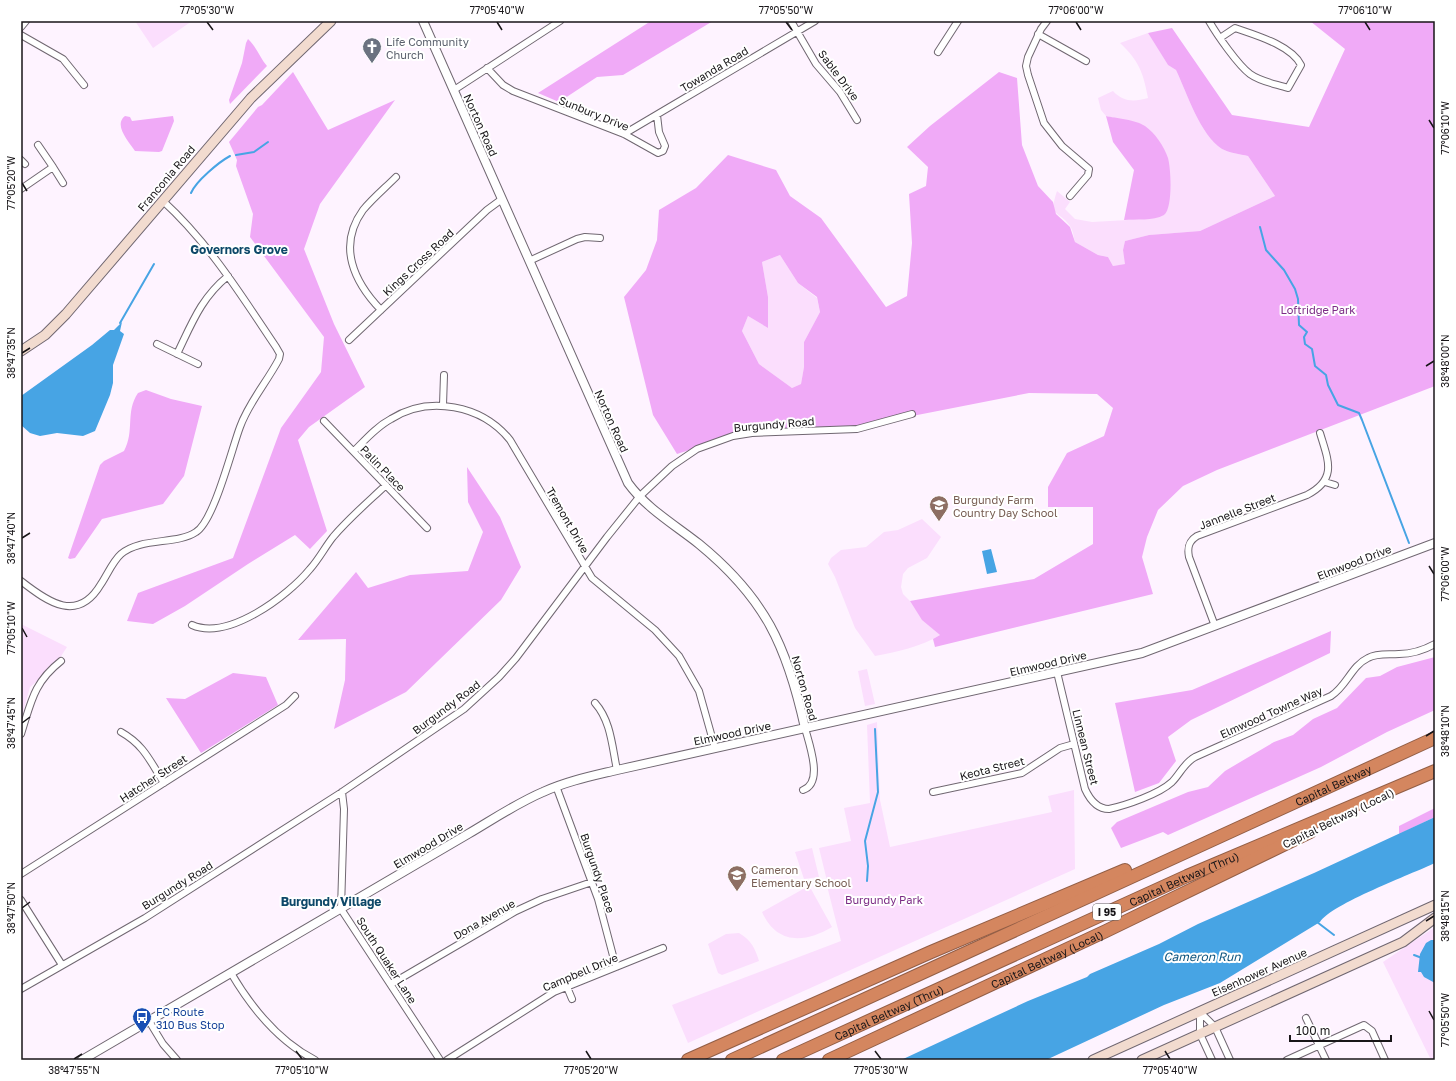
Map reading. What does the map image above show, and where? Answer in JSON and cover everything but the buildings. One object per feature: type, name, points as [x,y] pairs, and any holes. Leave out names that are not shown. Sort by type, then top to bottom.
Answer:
[{"type":"highway","name":"Capital Beltway","points":[[1230,831],[1435,738]]},
{"type":"highway","name":"Capital Beltway (Thru)","points":[[783,1060],[1187,876],[1435,771]]},
{"type":"highway","name":"Capital Beltway (Local)","points":[[829,1060],[1106,931],[1435,771]]},
{"type":"highway","name":"I 95","points":[[688,1060],[1146,861],[1230,831]]},
{"type":"highway","name":"Capital Beltway (Thru)","points":[[732,1060],[1230,831]]},
{"type":"main road","name":"Franconia Road","points":[[21,351],[45,335],[66,314],[251,98],[331,21]]},
{"type":"main road","name":"Eisenhower Avenue","points":[[1093,1060],[1435,906]]},
{"type":"main road","points":[[1142,1060],[1403,942],[1435,918]]},
{"type":"street","points":[[21,27],[26,21]]},
{"type":"street","name":"Norton Road","points":[[423,21],[631,488],[718,560],[740,582],[758,605],[774,631],[787,660],[797,689],[815,775],[812,784],[803,790]]},
{"type":"street","points":[[454,90],[560,21]]},
{"type":"street","name":"Sable Drive","points":[[791,21],[816,64],[840,92],[857,120]]},
{"type":"street","name":"Towanda Road","points":[[624,134],[815,21]]},
{"type":"street","points":[[938,52],[958,21]]},
{"type":"street","points":[[1047,21],[1038,34],[1028,57],[1026,66],[1040,115],[1056,140],[1089,169],[1088,174],[1070,196]]},
{"type":"street","points":[[1209,21],[1220,38],[1250,74],[1261,80],[1288,88],[1301,65],[1298,59],[1274,42],[1235,28],[1220,38]]},
{"type":"street","points":[[1038,34],[1086,61]]},
{"type":"street","points":[[21,36],[63,59],[84,85]]},
{"type":"street","name":"Sunbury Drive","points":[[487,68],[503,85],[513,91],[624,134],[654,152],[660,152],[665,146],[659,132],[657,115]]},
{"type":"street","points":[[38,146],[63,183]]},
{"type":"street","points":[[21,189],[53,167]]},
{"type":"street","points":[[381,310],[364,290],[356,277],[351,258],[351,241],[355,225],[363,211],[396,177]]},
{"type":"street","name":"Kings Cross Road","points":[[349,340],[487,210],[502,199]]},
{"type":"street","points":[[21,581],[36,592],[60,605],[82,605],[95,594],[118,557],[127,550],[142,544],[190,535],[200,529],[224,479],[243,418],[276,364],[280,354],[228,276],[193,229],[163,201]]},
{"type":"street","points":[[529,261],[577,239],[585,237],[600,238]]},
{"type":"street","points":[[177,354],[204,300],[213,288],[228,276]]},
{"type":"street","points":[[157,344],[198,364]]},
{"type":"street","points":[[443,405],[444,375]]},
{"type":"street","name":"Tremont Drive","points":[[354,451],[382,424],[400,414],[422,407],[443,405],[480,416],[506,435],[584,568],[592,578],[655,630],[679,656],[699,692],[715,748]]},
{"type":"street","name":"Burgundy Road","points":[[21,989],[145,918],[342,792],[443,725],[482,693],[516,658],[640,496],[672,466],[697,449],[733,436],[752,433],[857,429],[912,414]]},
{"type":"street","name":"Palin Place","points":[[324,421],[427,528]]},
{"type":"street","points":[[1320,433],[1329,468],[1325,482],[1334,485]]},
{"type":"street","name":"Jannelle Street","points":[[1216,626],[1189,557],[1188,551],[1190,542],[1197,536],[1307,495],[1325,482]]},
{"type":"street","points":[[192,625],[203,629],[213,629],[240,620],[268,607],[285,594],[306,574],[333,537],[386,485]]},
{"type":"street","name":"Elmwood Drive","points":[[82,1060],[529,799],[556,786],[576,779],[1142,653],[1435,543]]},
{"type":"street","name":"Elmwood Towne Way","points":[[1115,808],[1164,788],[1175,778],[1189,761],[1195,757],[1332,696],[1344,686],[1357,665],[1367,658],[1379,655],[1409,653],[1435,644]]},
{"type":"street","points":[[21,734],[39,683],[61,661]]},
{"type":"street","name":"Linnean Street","points":[[1057,672],[1083,783],[1090,799],[1104,809],[1115,808]]},
{"type":"street","name":"Hatcher Street","points":[[21,874],[286,705],[295,696]]},
{"type":"street","points":[[595,703],[603,712],[607,721],[617,770]]},
{"type":"street","points":[[121,732],[134,740],[140,746],[164,783]]},
{"type":"street","name":"Keota Street","points":[[933,792],[1022,773],[1033,768],[1060,748],[1074,744]]},
{"type":"street","name":"Burgundy Place","points":[[556,786],[592,882],[616,967]]},
{"type":"street","points":[[341,909],[344,809],[342,792]]},
{"type":"street","name":"Dona Avenue","points":[[391,984],[516,911],[542,899],[592,882]]},
{"type":"street","points":[[21,900],[62,965]]},
{"type":"street","name":"South Quaker Lane","points":[[341,909],[440,1060]]},
{"type":"street","name":"Campbell Drive","points":[[447,1060],[540,1000],[567,987],[663,948]]},
{"type":"street","points":[[231,972],[242,991],[262,1018],[297,1049],[314,1060]]},
{"type":"street","points":[[567,987],[572,999]]},
{"type":"street","points":[[1200,1012],[1215,1027],[1230,1060]]},
{"type":"street","points":[[1200,1012],[1200,1034],[1212,1060]]},
{"type":"street","points":[[1306,1018],[1326,1060]]},
{"type":"street","points":[[149,1021],[163,1044],[177,1060]]},
{"type":"street","points":[[1287,1060],[1360,1026],[1368,1027],[1372,1031],[1385,1060]]},
{"type":"green space","points":[[135,21],[192,21],[153,48]]},
{"type":"green space","points":[[651,21],[713,21],[623,75],[597,77],[559,102],[538,93]]},
{"type":"green space","name":"Loftridge Park","points":[[1310,21],[1435,21],[1435,386],[1217,470],[1183,486],[1158,510],[1147,537],[1142,557],[1153,594],[935,647],[933,639],[940,635],[922,620],[910,601],[1034,579],[1093,544],[1093,507],[1048,507],[1048,487],[1067,453],[1104,436],[1113,408],[1097,394],[1029,393],[846,429],[733,436],[677,454],[653,415],[624,297],[646,270],[657,240],[659,210],[696,188],[728,155],[776,170],[790,196],[821,218],[886,307],[907,296],[912,243],[909,194],[926,186],[928,167],[907,147],[930,126],[999,72],[1017,78],[1022,145],[1038,186],[1053,202],[1056,214],[1070,227],[1075,242],[1098,255],[1108,257],[1113,266],[1125,264],[1123,250],[1125,241],[1149,235],[1200,231],[1275,196],[1248,156],[1222,149],[1214,143],[1195,113],[1176,70],[1168,65],[1148,33],[1172,28],[1232,115],[1309,127],[1345,49]],"holes":[[[780,255],[798,283],[817,297],[820,312],[804,342],[804,367],[801,384],[792,388],[759,364],[742,331],[748,316],[768,328],[768,297],[762,262]]]},
{"type":"green space","points":[[1148,33],[1168,65],[1176,70],[1195,113],[1214,143],[1222,149],[1248,156],[1275,196],[1200,231],[1149,235],[1125,241],[1123,250],[1126,264],[1113,266],[1108,257],[1098,255],[1075,242],[1070,226],[1056,213],[1054,206],[1057,191],[1070,202],[1065,209],[1075,219],[1092,222],[1146,219],[1144,125],[1106,116],[1101,110],[1098,98],[1113,91],[1117,95],[1129,100],[1148,98],[1142,74],[1136,61],[1120,43]]},
{"type":"green space","points":[[248,39],[267,66],[230,104],[229,100],[242,63]]},
{"type":"green space","points":[[293,72],[328,130],[395,100],[320,204],[304,249],[334,324],[365,387],[309,427],[298,440],[327,531],[310,549],[295,535],[185,606],[153,624],[127,621],[138,593],[233,558],[281,428],[321,372],[324,337],[250,237],[253,214],[236,166],[237,160],[229,142],[258,107],[262,105]]},
{"type":"green space","points":[[125,116],[130,117],[132,121],[173,116],[174,121],[162,151],[135,151],[121,129],[122,120]]},
{"type":"green space","points":[[1106,116],[1132,121],[1145,126],[1162,144],[1168,158],[1170,171],[1169,205],[1164,215],[1150,219],[1124,220],[1134,170],[1113,142]]},
{"type":"green space","points":[[780,255],[798,283],[817,298],[820,312],[804,342],[804,367],[801,384],[792,388],[759,364],[742,331],[748,316],[768,328],[768,297],[762,262]]},
{"type":"green space","points":[[146,390],[171,399],[202,406],[184,476],[163,504],[102,519],[75,558],[70,559],[68,558],[100,465],[104,461],[124,451],[129,436],[134,400],[138,393]]},
{"type":"green space","points":[[467,467],[500,517],[521,567],[501,600],[406,692],[334,729],[345,680],[346,639],[298,640],[356,572],[368,588],[410,575],[468,571],[483,532],[468,502]]},
{"type":"green space","points":[[922,519],[941,537],[927,558],[908,568],[903,574],[901,587],[903,594],[910,601],[922,619],[940,635],[917,646],[875,656],[855,628],[835,577],[828,564],[831,558],[841,550],[866,547],[884,532],[898,530]]},
{"type":"green space","points":[[21,624],[67,647],[54,667],[30,687],[21,719]]},
{"type":"green space","points":[[1331,631],[1330,653],[1191,720],[1168,737],[1176,761],[1159,783],[1135,792],[1115,703],[1192,690]]},
{"type":"green space","points":[[1435,657],[1435,710],[1387,732],[1321,767],[1168,835],[1163,832],[1121,848],[1111,828],[1117,822],[1188,792],[1208,787],[1225,771],[1274,742],[1293,735],[1313,719],[1337,708],[1366,678],[1380,676],[1397,667]]},
{"type":"green space","points":[[867,669],[875,704],[865,706],[858,671]]},
{"type":"green space","points":[[233,673],[266,677],[278,705],[201,753],[166,698],[185,699]]},
{"type":"green space","name":"Burgundy Park","points":[[877,722],[880,800],[890,847],[1052,812],[1048,796],[1074,790],[1075,869],[688,1043],[672,1005],[841,941],[819,848],[851,841],[844,808],[870,803],[867,725]]},
{"type":"green space","points":[[1435,808],[1435,817],[1399,834],[1399,826]]},
{"type":"green space","points":[[812,848],[819,877],[804,879],[795,852]]},
{"type":"green space","points":[[805,888],[811,889],[832,927],[812,936],[802,938],[792,938],[775,931],[768,923],[762,912]]},
{"type":"green space","points":[[1435,927],[1435,1060],[1431,1060],[1383,962]]},
{"type":"green space","points":[[739,933],[747,938],[752,945],[759,961],[722,975],[718,973],[708,944],[726,934]]},
{"type":"water","points":[[122,322],[120,331],[124,334],[113,365],[113,383],[110,395],[95,431],[83,436],[57,433],[40,436],[30,433],[21,425],[21,396],[92,345],[110,330],[114,330]]},
{"type":"water","points":[[991,549],[997,572],[987,574],[982,551]]},
{"type":"water","name":"Cameron Run","points":[[1435,817],[1435,863],[1355,898],[1327,915],[1320,922],[1220,983],[1164,1005],[1046,1060],[901,1060],[1028,1001],[1087,977],[1090,974],[1159,944],[1198,924],[1314,873]]},
{"type":"water","points":[[1431,940],[1435,940],[1435,983],[1424,977],[1421,972],[1418,972],[1420,954],[1426,943]]},
{"type":"waterway","points":[[236,155],[254,152],[268,142]]},
{"type":"waterway","points":[[191,193],[208,172],[230,156]]},
{"type":"waterway","points":[[1260,227],[1266,250],[1284,270],[1295,289],[1298,299],[1299,325],[1307,332],[1304,337],[1305,344],[1312,349],[1315,366],[1326,375],[1328,385],[1338,405],[1359,413],[1409,543]]},
{"type":"waterway","points":[[120,323],[154,264]]},
{"type":"waterway","points":[[867,881],[868,866],[865,841],[878,792],[875,729]]},
{"type":"waterway","points":[[1317,922],[1334,935]]},
{"type":"waterway","points":[[1414,955],[1422,958]]},
{"type":"place","name":"Life Community Church","points":[[372,64]]},
{"type":"place","name":"Burgundy Farm Country Day School","points":[[939,522]]},
{"type":"place","name":"Cameron Elementary School","points":[[737,892]]},
{"type":"place","name":"FC Route 310 Bus Stop","points":[[142,1034]]},
{"type":"district","name":"Governors Grove","points":[[239,249]]},
{"type":"district","name":"Burgundy Village","points":[[331,901]]}]
